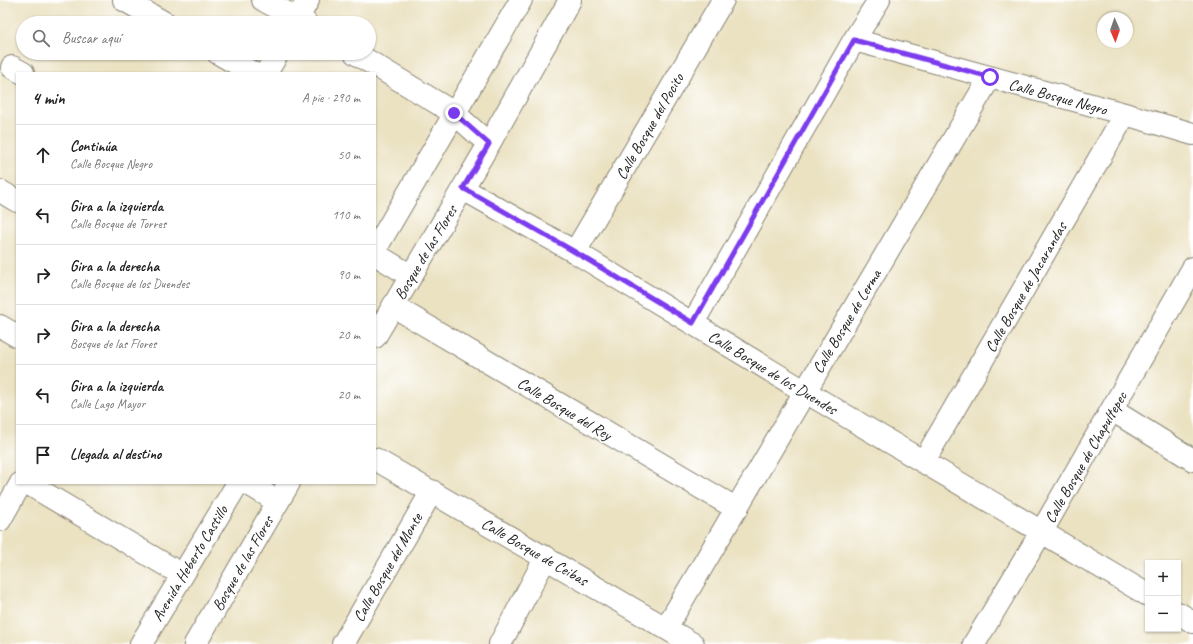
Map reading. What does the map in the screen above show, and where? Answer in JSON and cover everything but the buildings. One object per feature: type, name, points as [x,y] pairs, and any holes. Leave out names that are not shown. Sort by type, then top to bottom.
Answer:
[{"type":"street","points":[[124,0],[153,16]]},
{"type":"street","points":[[263,0],[302,16]]},
{"type":"street","points":[[376,248],[521,0]]},
{"type":"street","name":"Bosque de las Flores","points":[[376,335],[489,144],[570,0]]},
{"type":"street","name":"Calle Bosque del Pocito","points":[[575,252],[723,0]]},
{"type":"street","points":[[693,323],[854,40],[880,0]]},
{"type":"street","name":"Calle Bosque Negro","points":[[854,40],[1193,134]]},
{"type":"street","points":[[230,60],[251,72]]},
{"type":"street","points":[[267,72],[274,60]]},
{"type":"street","points":[[367,60],[454,113],[489,144]]},
{"type":"street","name":"Calle Bosque de Lerma","points":[[666,628],[990,77]]},
{"type":"street","name":"Calle Bosque de Jacarandas","points":[[924,460],[1125,114]]},
{"type":"street","name":"Calle Bosque de los Duendes","points":[[463,188],[575,252],[804,391],[924,460],[1145,593]]},
{"type":"street","points":[[0,191],[16,200]]},
{"type":"street","points":[[376,255],[411,276]]},
{"type":"street","name":"Calle Bosque de Chapultepec","points":[[974,644],[1112,410],[1185,300],[1193,268]]},
{"type":"street","name":"Calle Bosque del Rey","points":[[393,306],[737,509]]},
{"type":"street","points":[[0,326],[16,335]]},
{"type":"street","points":[[1112,410],[1193,460]]},
{"type":"street","name":"Calle Bosque de Ceibas","points":[[376,460],[694,644]]},
{"type":"street","points":[[0,520],[20,484]]},
{"type":"street","points":[[29,484],[181,574]]},
{"type":"street","name":"Avenida Heberto Castillo","points":[[140,644],[181,574],[237,484]]},
{"type":"street","points":[[249,484],[278,502]]},
{"type":"street","name":"Bosque de las Flores","points":[[195,644],[288,484]]},
{"type":"street","name":"Calle Bosque del Monte","points":[[343,644],[432,491]]},
{"type":"street","points":[[500,644],[546,557]]},
{"type":"street","points":[[1181,615],[1193,622]]},
{"type":"route","points":[[454,113],[489,144],[463,188],[575,252],[693,323],[854,40],[990,77]]}]
